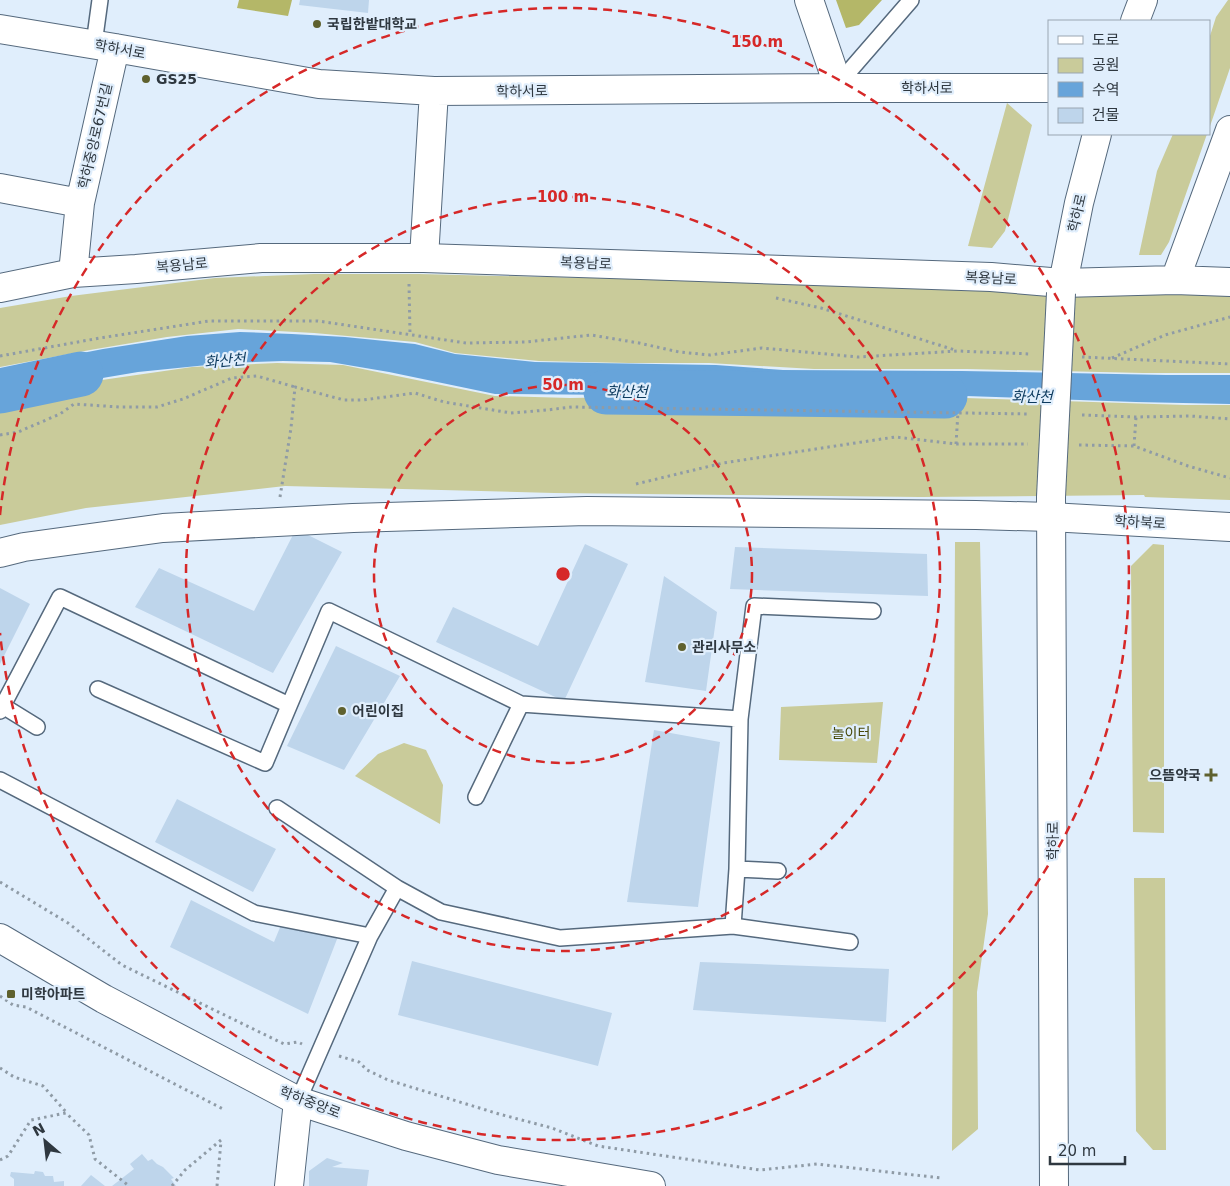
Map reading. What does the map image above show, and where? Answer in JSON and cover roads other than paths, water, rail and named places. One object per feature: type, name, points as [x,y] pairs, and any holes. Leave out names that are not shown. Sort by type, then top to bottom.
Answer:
[{"type":"street","points":[[809,0],[839,88]]},
{"type":"street","points":[[1135,20],[1143,0]]},
{"type":"street","name":"학하서로","points":[[0,29],[319,84],[434,91],[1048,88]]},
{"type":"street","name":"학하중앙로67번길","points":[[0,188],[80,203],[104,46]]},
{"type":"street","points":[[416,269],[434,91]]},
{"type":"street","points":[[1174,280],[1230,130]]},
{"type":"street","name":"학하로","points":[[1054,1186],[1051,507],[1062,288],[1079,203],[1097,135]]},
{"type":"street","points":[[73,273],[80,203]]},
{"type":"street","name":"복용남로","points":[[0,288],[73,273],[261,258],[416,269],[991,277],[1062,288],[1174,280],[1230,282]]},
{"type":"street","name":"학하북로","points":[[0,553],[24,547],[163,528],[363,518],[587,511],[1051,507],[1230,527]]},
{"type":"street","name":"학하중앙로","points":[[0,938],[104,999],[298,1101],[406,1136],[498,1160],[650,1186]]},
{"type":"street","points":[[288,1186],[298,1101]]},
{"type":"lane","points":[[100,0],[104,46]]},
{"type":"lane","points":[[839,88],[852,68],[911,0]]},
{"type":"lane","points":[[37,727],[1,709],[60,597],[289,705]]},
{"type":"lane","points":[[733,926],[737,869],[740,719],[754,606],[873,611]]},
{"type":"lane","points":[[98,689],[265,762],[329,611],[521,704],[740,719]]},
{"type":"lane","points":[[476,797],[521,704]]},
{"type":"lane","points":[[0,780],[254,913],[370,936]]},
{"type":"lane","points":[[277,808],[397,888],[441,912],[560,938],[733,926],[850,942]]},
{"type":"lane","points":[[737,869],[778,871]]},
{"type":"lane","points":[[298,1101],[370,936],[397,888]]},
{"type":"water","points":[[240,332],[345,337],[415,344],[455,354],[535,362],[716,365],[783,370],[1230,375],[1230,404],[966,396],[772,395],[727,391],[625,395],[495,394],[330,362],[283,361],[227,363],[138,372],[67,384],[14,387],[0,391],[0,369],[103,349],[187,336]]},
{"type":"waterway","name":"화산천","points":[[0,391],[81,374]]},
{"type":"waterway","name":"화산천","points":[[606,392],[945,396]]},
{"type":"place","name":"국립한밭대학교","points":[[317,24]]},
{"type":"place","name":"GS25","points":[[146,79]]},
{"type":"place","name":"관리사무소","points":[[682,647]]},
{"type":"place","name":"어린이집","points":[[342,711]]},
{"type":"place","name":"으뜸약국","points":[[1211,775]]},
{"type":"place","name":"미학아파트","points":[[11,994]]},
{"type":"park label","name":"놀이터","points":[[851,733]]}]
